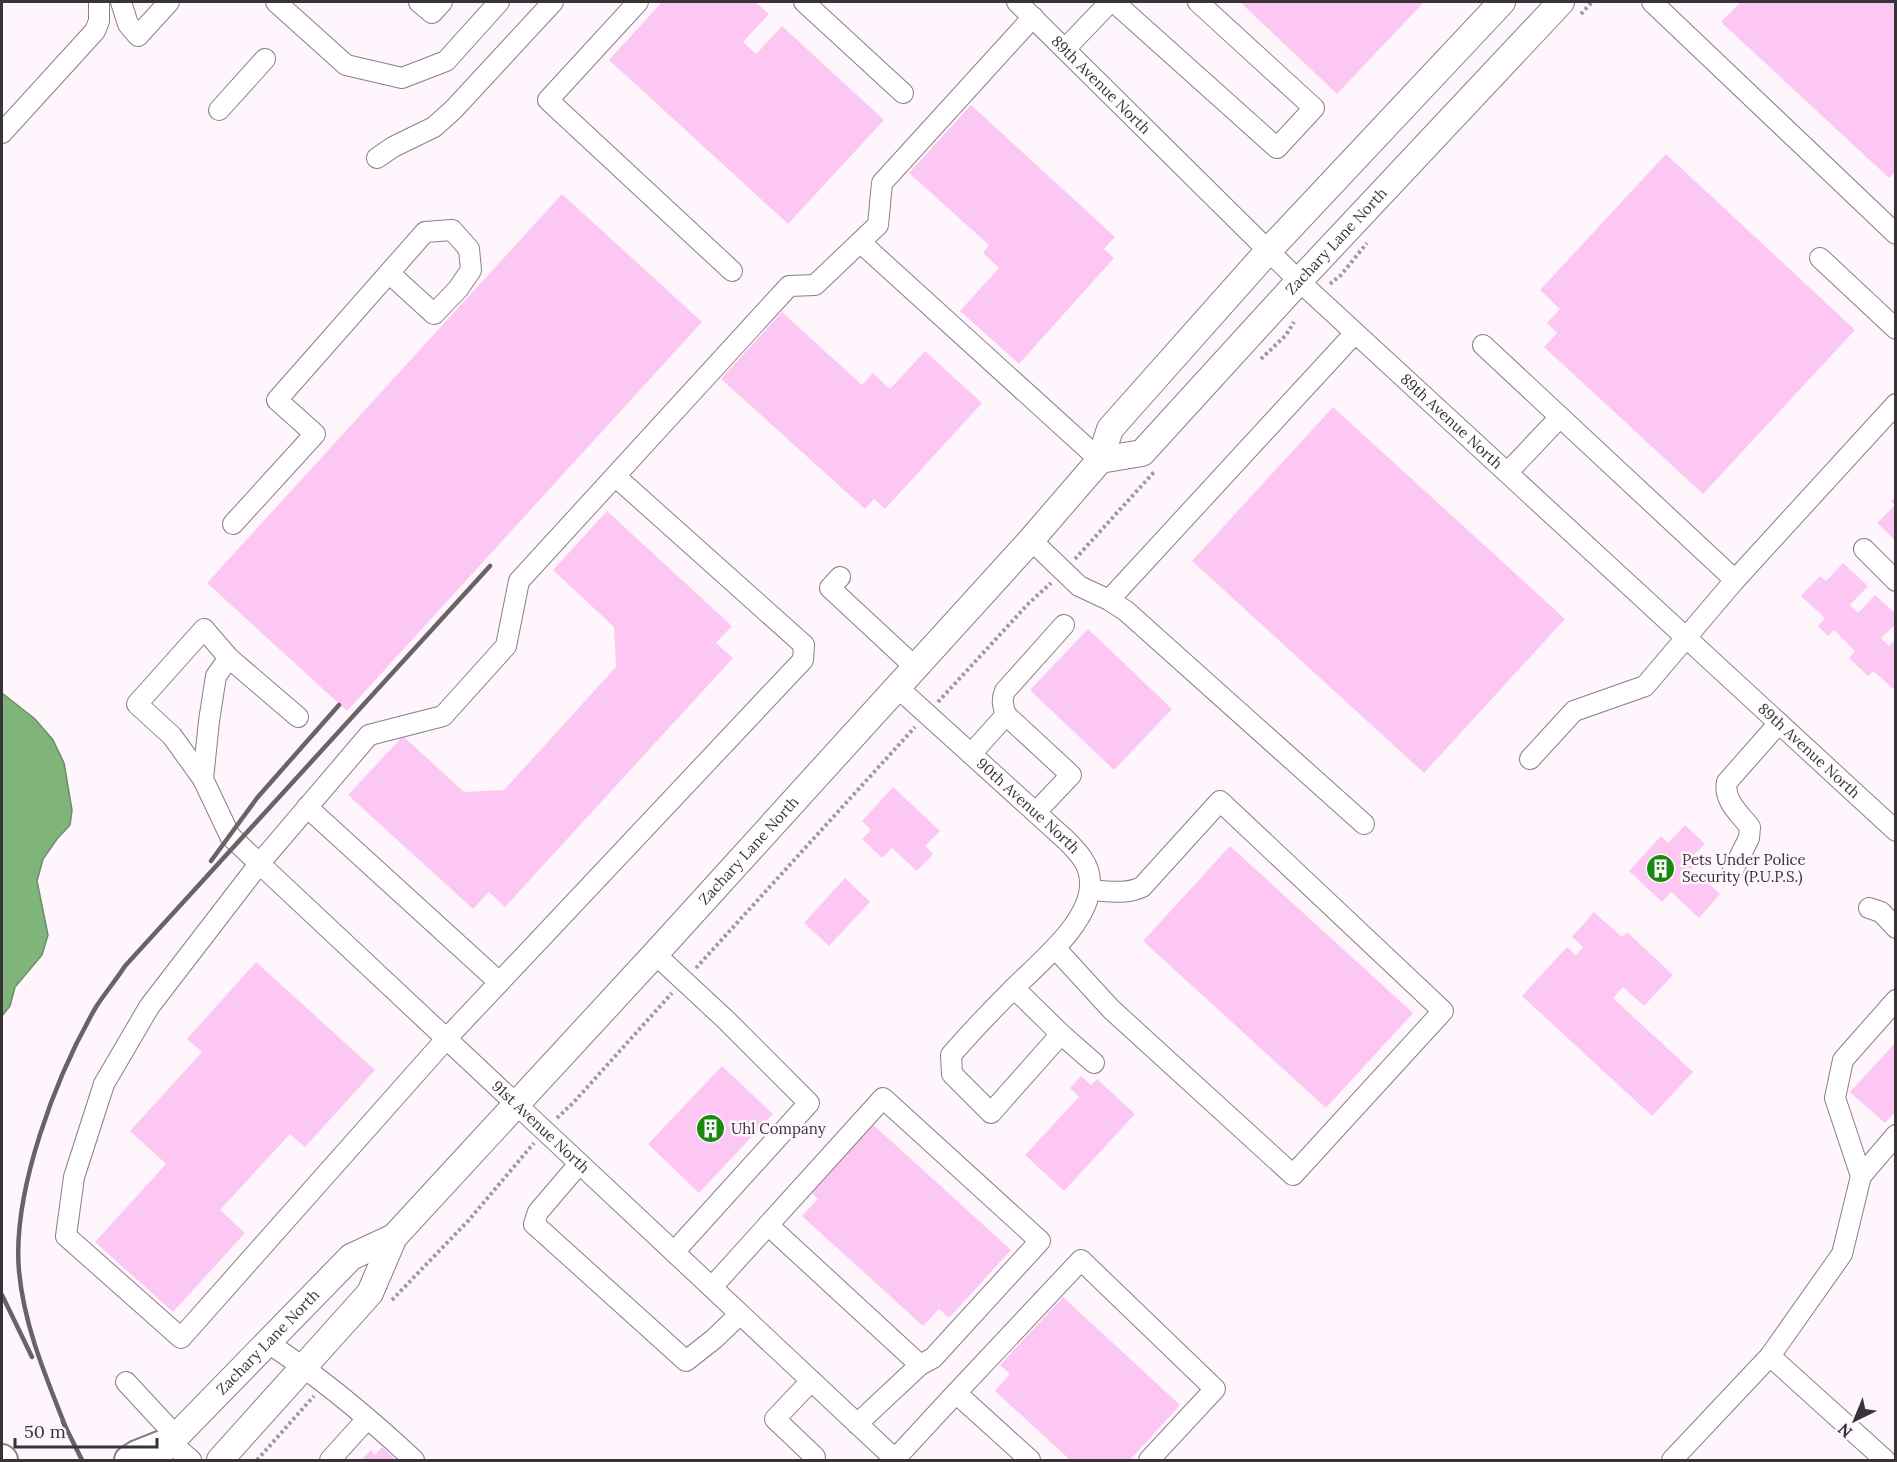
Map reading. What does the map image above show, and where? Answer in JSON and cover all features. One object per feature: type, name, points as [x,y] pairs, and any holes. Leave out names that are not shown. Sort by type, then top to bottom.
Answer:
[{"type":"highway","points":[[129,1461],[137,1455],[166,1446]]},
{"type":"main road","name":"Zachary Lane North","points":[[220,1461],[314,1375],[370,1293],[394,1237],[1031,540],[1100,460],[1110,429],[1269,250],[1502,2]]},
{"type":"main road","name":"Zachary Lane North","points":[[1100,460],[1142,453],[1299,281],[1561,2]]},
{"type":"main road","name":"Zachary Lane North","points":[[166,1446],[351,1257],[394,1237]]},
{"type":"street","points":[[2,134],[95,31],[99,21],[99,2]]},
{"type":"street","points":[[121,2],[128,24],[138,36],[169,2]]},
{"type":"street","points":[[276,2],[346,64],[402,78],[447,61],[499,2]]},
{"type":"street","points":[[419,2],[432,13],[442,2]]},
{"type":"street","points":[[377,158],[393,147],[434,127],[453,110],[553,2]]},
{"type":"street","points":[[638,2],[548,100],[732,271]]},
{"type":"street","points":[[804,2],[903,93]]},
{"type":"street","name":"89th Avenue North","points":[[1017,2],[1354,333],[1508,472],[1896,831]]},
{"type":"street","points":[[1065,49],[1112,2],[1277,148],[1314,108],[1198,2]]},
{"type":"street","points":[[1652,2],[1896,234]]},
{"type":"street","points":[[615,476],[804,645],[803,660],[447,1038],[181,1338],[66,1236],[74,1177],[104,1084],[149,1007],[259,864],[369,735],[442,716],[506,646],[519,581],[615,476],[789,286],[815,285],[878,225],[882,183],[1033,17]]},
{"type":"street","points":[[219,110],[265,59]]},
{"type":"street","points":[[233,524],[315,435],[278,399],[425,232],[452,230],[469,249],[471,270],[458,289],[434,314],[389,273]]},
{"type":"street","points":[[860,242],[1100,460]]},
{"type":"street","points":[[1820,258],[1896,329]]},
{"type":"street","points":[[1109,600],[1354,333]]},
{"type":"street","points":[[1483,345],[1735,579]]},
{"type":"street","points":[[1530,759],[1574,711],[1645,686],[1735,579],[1896,404]]},
{"type":"street","points":[[1508,472],[1560,417]]},
{"type":"street","points":[[1031,540],[1079,586],[1126,611],[1364,824]]},
{"type":"street","points":[[1864,549],[1896,581]]},
{"type":"street","points":[[840,577],[830,588],[915,667]]},
{"type":"street","points":[[1036,812],[1071,775],[1006,715],[1002,697],[1064,625]]},
{"type":"street","name":"91st Avenue North","points":[[229,658],[204,629],[137,704],[172,736],[203,779],[230,836],[895,1460]]},
{"type":"street","points":[[203,779],[216,676],[229,658],[297,717]]},
{"type":"street","name":"90th Avenue North","points":[[897,687],[1066,840],[1083,858],[1088,868],[1090,890]]},
{"type":"street","points":[[971,754],[1006,715]]},
{"type":"street","points":[[1733,870],[1749,838],[1750,827],[1730,802],[1725,791],[1727,782],[1779,723]]},
{"type":"street","points":[[1055,948],[1111,1009],[1293,1175],[1443,1011],[1220,801],[1142,887],[1121,893],[1090,890],[1088,900],[1076,920],[1055,948],[951,1055],[952,1074],[991,1113],[1061,1034]]},
{"type":"street","points":[[307,807],[499,982]]},
{"type":"street","points":[[1869,908],[1881,912],[1896,928]]},
{"type":"street","points":[[655,954],[725,1019],[809,1103],[674,1252]]},
{"type":"street","points":[[1014,988],[1094,1063]]},
{"type":"street","points":[[1861,1176],[1835,1098],[1842,1060],[1896,1000]]},
{"type":"street","points":[[712,1287],[882,1098],[1040,1241],[933,1358],[920,1365],[857,1424]]},
{"type":"street","points":[[1672,1461],[1770,1356],[1842,1254],[1861,1176],[1896,1135]]},
{"type":"street","points":[[579,1164],[538,1212],[534,1224],[686,1362],[740,1314]]},
{"type":"street","points":[[768,1225],[920,1365]]},
{"type":"street","points":[[895,1460],[1081,1260],[1215,1389],[1149,1461]]},
{"type":"street","points":[[268,1343],[314,1375],[414,1461]]},
{"type":"street","points":[[1770,1356],[1885,1461]]},
{"type":"street","points":[[811,1381],[775,1419],[815,1457]]},
{"type":"street","points":[[126,1382],[166,1446],[191,1461]]},
{"type":"street","points":[[956,1393],[1030,1461]]},
{"type":"street","points":[[330,1461],[367,1419]]},
{"type":"path","points":[[1254,365],[1286,335],[1293,323]]},
{"type":"path","points":[[945,694],[1158,468]]},
{"type":"path","points":[[563,1111],[909,734]]},
{"type":"path","points":[[390,1302],[468,1221],[520,1161],[524,1153]]},
{"type":"path","points":[[256,1461],[307,1406],[314,1375]]},
{"type":"shaded area","points":[[2,693],[35,719],[53,740],[64,763],[72,810],[70,825],[43,859],[37,881],[48,935],[42,955],[15,987],[10,1006],[2,1016]]},
{"type":"building","points":[[662,2],[755,2],[769,14],[743,42],[756,54],[782,26],[884,120],[788,224],[609,60]]},
{"type":"building","points":[[1240,2],[1424,2],[1337,94]]},
{"type":"building","points":[[1741,2],[1896,2],[1896,171],[1889,178],[1721,22]]},
{"type":"building","points":[[971,105],[1115,237],[1104,249],[1114,258],[1019,364],[960,311],[999,268],[983,253],[989,245],[909,173]]},
{"type":"building","points":[[1666,154],[1855,330],[1703,494],[1544,347],[1557,333],[1547,323],[1560,309],[1540,290]]},
{"type":"building","points":[[562,194],[702,322],[347,711],[207,583]]},
{"type":"building","points":[[782,312],[862,385],[873,373],[890,389],[925,351],[982,403],[885,509],[874,499],[865,509],[721,379]]},
{"type":"building","points":[[1333,407],[1565,619],[1424,773],[1192,561]]},
{"type":"building","points":[[1896,496],[1896,541],[1877,523],[1895,505],[1891,501]]},
{"type":"building","points":[[607,511],[732,626],[716,643],[733,658],[505,907],[489,892],[473,909],[348,795],[403,736],[464,792],[504,790],[616,667],[614,627],[553,570]]},
{"type":"building","points":[[1843,563],[1868,586],[1850,605],[1858,613],[1875,595],[1896,614],[1896,624],[1881,638],[1889,646],[1896,639],[1896,691],[1873,671],[1868,676],[1849,658],[1855,651],[1834,630],[1828,636],[1818,626],[1825,618],[1801,596],[1820,576],[1826,581]]},
{"type":"building","points":[[1088,629],[1172,709],[1114,770],[1030,690]]},
{"type":"building","points":[[893,787],[940,831],[925,846],[933,854],[917,871],[892,848],[882,858],[862,839],[871,830],[862,821]]},
{"type":"building","name":"Pets Under Police Security (P.U.P.S.)","points":[[1685,825],[1705,844],[1687,862],[1693,867],[1686,875],[1691,880],[1697,873],[1720,894],[1699,918],[1671,892],[1662,902],[1629,871],[1661,836],[1668,843]]},
{"type":"building","points":[[1230,846],[1413,1013],[1326,1108],[1143,941]]},
{"type":"building","points":[[845,878],[870,902],[829,946],[804,923]]},
{"type":"building","points":[[1594,912],[1622,937],[1627,932],[1673,975],[1644,1006],[1623,987],[1613,998],[1693,1072],[1652,1116],[1522,996],[1567,947],[1576,955],[1583,947],[1572,937]]},
{"type":"building","points":[[256,962],[375,1070],[305,1147],[290,1134],[220,1210],[245,1233],[173,1312],[95,1242],[166,1164],[130,1131],[202,1052],[187,1039]]},
{"type":"building","points":[[1896,1042],[1896,1111],[1885,1123],[1850,1092]]},
{"type":"building","name":"Uhl Company","points":[[722,1066],[773,1114],[699,1193],[648,1144]]},
{"type":"building","points":[[1081,1076],[1091,1085],[1097,1079],[1135,1114],[1064,1191],[1025,1155],[1079,1097],[1070,1088]]},
{"type":"building","points":[[868,1120],[1011,1250],[949,1318],[939,1309],[923,1326],[802,1216],[818,1199],[806,1188]]},
{"type":"building","points":[[1063,1297],[1180,1405],[1130,1460],[1070,1460],[995,1391],[1010,1374],[1000,1365]]},
{"type":"building","points":[[382,1447],[396,1460],[361,1460],[371,1450],[375,1455]]},
{"type":"railway","points":[[66,1428],[37,1351],[26,1312],[19,1271],[19,1240],[22,1206],[40,1135],[52,1100],[81,1035],[96,1007],[125,966],[490,566]]},
{"type":"railway","points":[[211,861],[257,798],[339,705]]},
{"type":"railway","points":[[2,1295],[32,1357]]},
{"type":"railway","points":[[63,1422],[82,1460]]},
{"type":"place","name":"Pets Under Police Security (P.U.P.S.)","points":[[1661,869]]},
{"type":"place","name":"Uhl Company","points":[[710,1129]]}]
